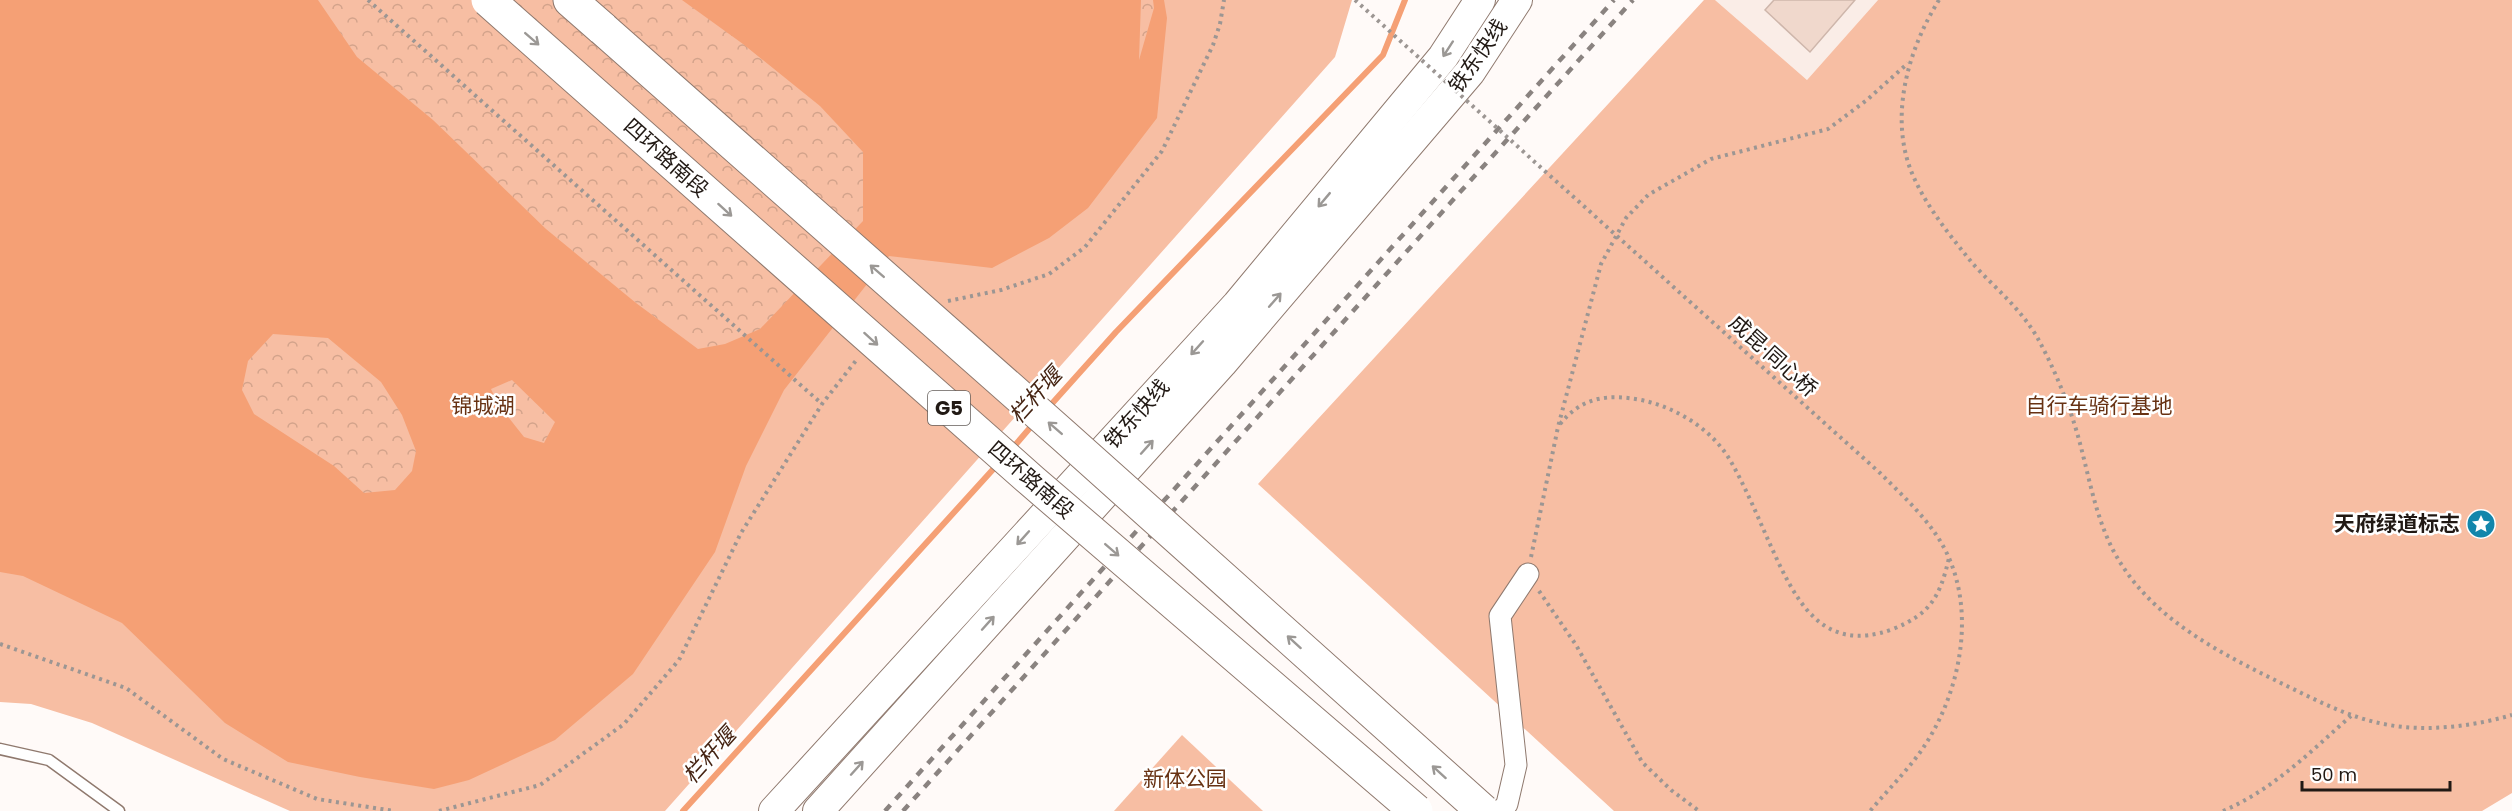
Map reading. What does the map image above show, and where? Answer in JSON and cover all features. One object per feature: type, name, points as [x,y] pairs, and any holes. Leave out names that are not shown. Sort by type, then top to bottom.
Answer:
[{"type":"highway","name":"四环路南段","points":[[488,0],[1032,482],[1416,811]]},
{"type":"highway","name":"G5","points":[[572,0],[1483,811]]},
{"type":"main road","name":"铁东快线","points":[[774,811],[1237,304],[1443,57],[1480,0]]},
{"type":"main road","name":"铁东快线","points":[[818,811],[1222,363],[1470,72],[1517,0]]},
{"type":"street","points":[[1501,811],[1507,804],[1516,765],[1500,616],[1528,574]]},
{"type":"lane","points":[[0,749],[49,760],[119,811]]},
{"type":"path","points":[[369,0],[822,404]]},
{"type":"path","points":[[939,302],[1001,290],[1049,274],[1085,247],[1162,151],[1213,45],[1220,24],[1224,0]]},
{"type":"path","name":"成昆·同心桥","points":[[1355,0],[1880,473],[1919,513],[1949,558],[1960,602],[1962,641],[1955,675],[1945,707],[1921,751],[1870,811]]},
{"type":"path","points":[[1939,0],[1926,20],[1908,63],[1902,123],[1906,155],[1915,180],[1946,231],[2018,310],[2037,337],[2074,425],[2100,524],[2126,572],[2165,614],[2193,636],[2253,670],[2350,716],[2391,726],[2420,727],[2459,726],[2512,715]]},
{"type":"path","points":[[1699,811],[1671,790],[1642,762],[1576,645],[1528,574],[1558,427],[1601,264],[1626,218],[1648,195],[1711,159],[1828,129],[1867,100],[1908,63]]},
{"type":"path","points":[[439,811],[540,785],[624,724],[679,660],[741,532],[822,404],[861,354]]},
{"type":"path","points":[[1558,427],[1572,409],[1591,400],[1621,397],[1651,400],[1704,430],[1729,458],[1782,573],[1801,605],[1817,622],[1837,632],[1857,636],[1877,635],[1901,626],[1924,612],[1941,591],[1949,558]]},
{"type":"path","points":[[0,644],[126,688],[223,759],[317,799],[394,811]]},
{"type":"path","points":[[2223,811],[2288,774],[2350,716]]},
{"type":"shaded area","name":"锦城湖","points":[[0,0],[318,0],[357,57],[433,120],[546,229],[636,303],[698,349],[725,344],[760,329],[863,221],[863,152],[820,106],[743,44],[682,0],[1141,0],[1139,60],[1154,8],[1153,0],[1164,0],[1167,18],[1157,118],[1088,208],[1049,238],[992,268],[889,256],[784,390],[746,466],[715,552],[633,674],[555,740],[469,780],[434,789],[288,762],[225,723],[122,623],[23,576],[0,572]],"holes":[[[273,334],[328,338],[381,382],[402,415],[416,451],[412,471],[395,490],[364,493],[334,466],[254,414],[242,390],[248,361]],[[512,380],[555,422],[544,443],[524,437],[498,404],[491,389]]]},
{"type":"shaded area","points":[[1715,0],[1878,0],[1807,80]]},
{"type":"green space","name":"锦城湖","points":[[0,0],[1352,0],[1335,57],[665,811],[290,811],[92,723],[31,704],[0,702]]},
{"type":"green space","points":[[318,0],[682,0],[743,43],[820,106],[863,152],[863,221],[760,330],[725,344],[698,349],[636,303],[546,229],[433,120],[357,57]]},
{"type":"green space","points":[[1141,0],[1153,0],[1154,8],[1138,63]]},
{"type":"green space","name":"自行车骑行基地","points":[[1704,0],[1715,0],[1807,80],[1878,0],[2512,0],[2512,793],[2482,811],[1614,811],[1258,484]]},
{"type":"green space","points":[[273,334],[328,338],[381,381],[402,415],[416,451],[412,471],[395,490],[364,494],[333,466],[254,414],[242,390],[248,361]]},
{"type":"green space","points":[[512,379],[555,423],[544,444],[524,437],[498,404],[491,389]]},
{"type":"green space","name":"新体公园","points":[[1182,735],[1263,811],[1114,811]]},
{"type":"building","points":[[1774,0],[1855,0],[1810,52],[1765,10]]},
{"type":"waterway","name":"栏杆堰","points":[[1048,408],[1116,332],[1383,55],[1405,0]]},
{"type":"waterway","name":"栏杆堰","points":[[1010,451],[1035,422]]},
{"type":"waterway","name":"栏杆堰","points":[[683,811],[997,465]]},
{"type":"railway","points":[[885,811],[1614,0]]},
{"type":"railway","points":[[903,811],[1633,0]]},
{"type":"place","name":"天府绿道标志","points":[[2481,524]]}]
